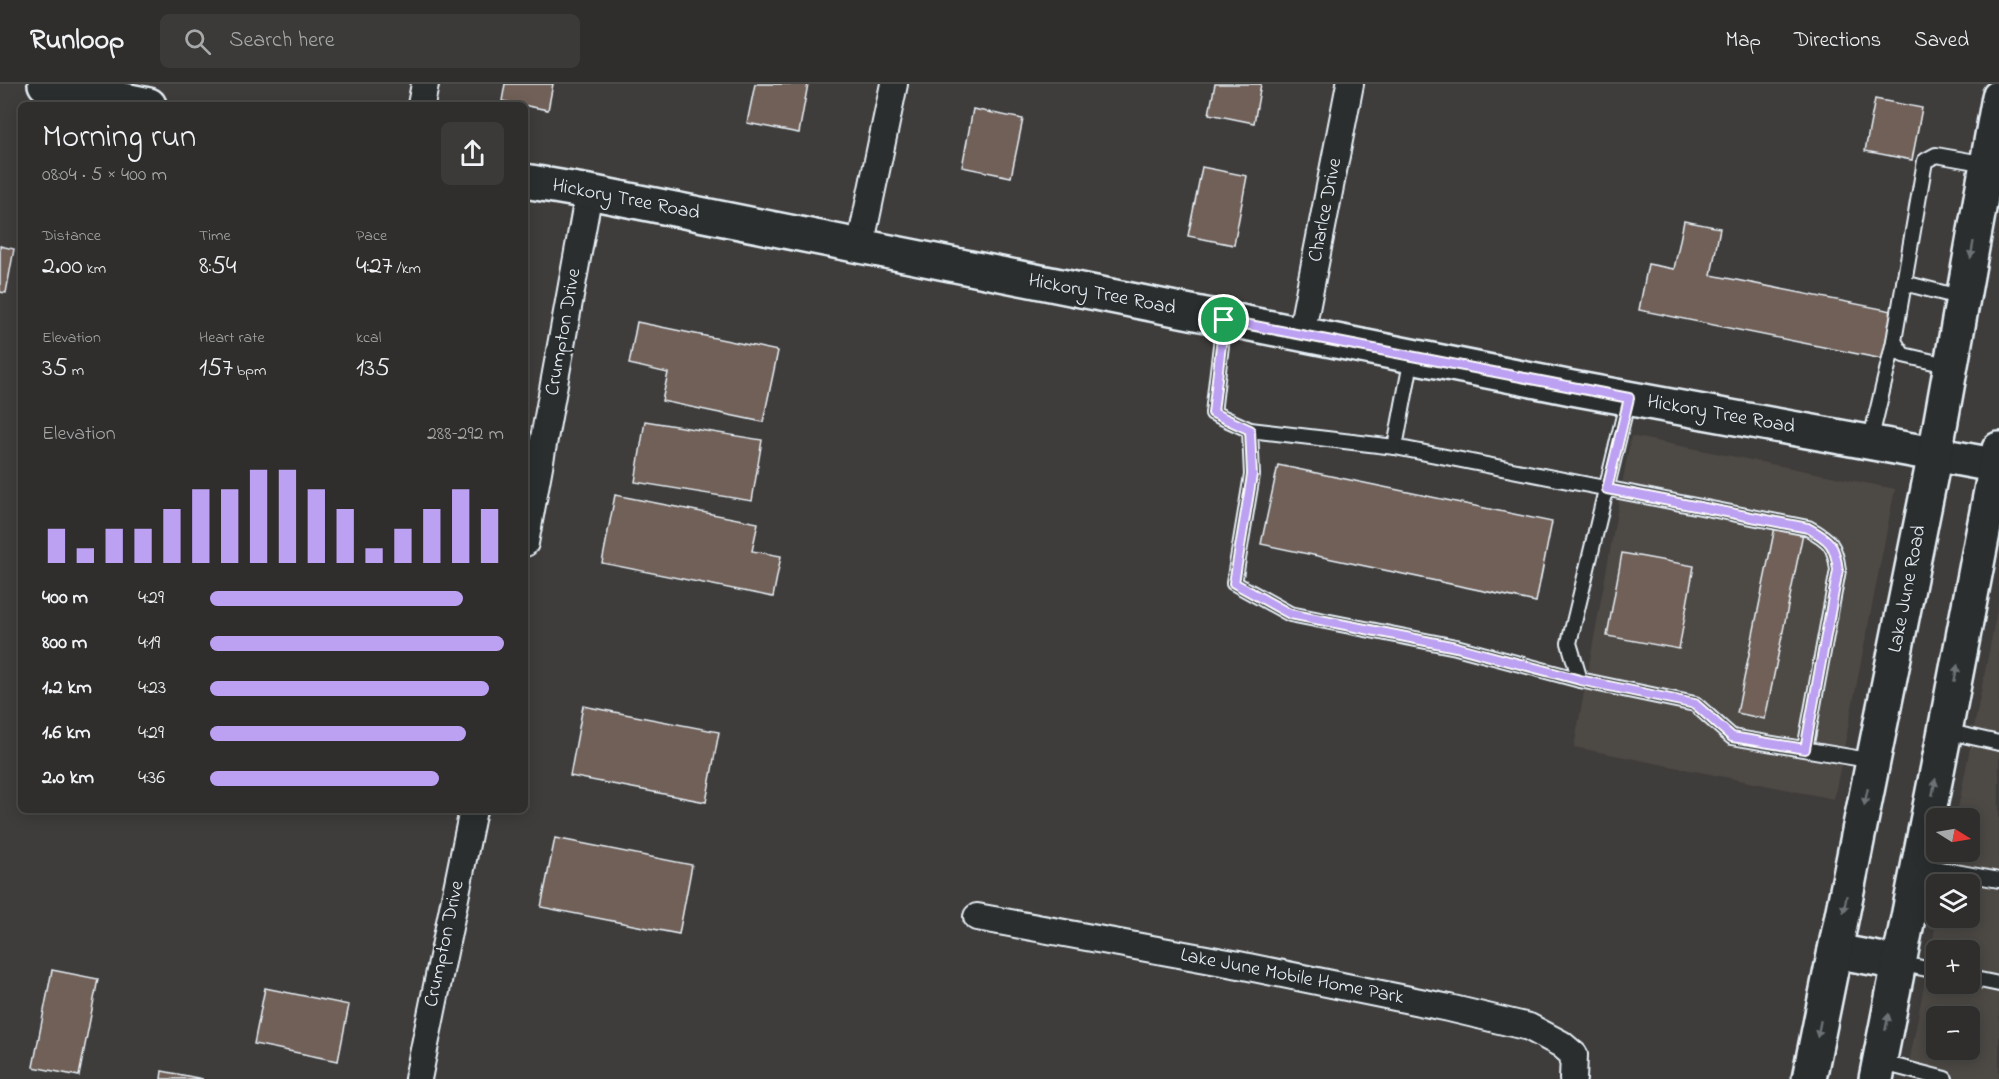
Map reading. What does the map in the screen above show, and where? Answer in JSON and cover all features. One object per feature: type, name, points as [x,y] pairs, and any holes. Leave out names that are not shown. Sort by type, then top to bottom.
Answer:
[{"type":"main road","points":[[59,92],[128,102]]},
{"type":"main road","name":"Lake June Road","points":[[1809,1079],[1935,454],[1999,97]]},
{"type":"main road","name":"Hickory Tree Road","points":[[528,182],[1412,357],[1935,454],[1998,460]]},
{"type":"main road","points":[[1877,1070],[1998,460]]},
{"type":"main road","points":[[1835,951],[1899,963]]},
{"type":"street","points":[[422,102],[425,84]]},
{"type":"street","points":[[860,247],[894,84]]},
{"type":"street","name":"Charlce Drive","points":[[1301,335],[1350,84]]},
{"type":"street","name":"Crumpton Drive","points":[[528,526],[588,192]]},
{"type":"street","name":"Crumpton Drive","points":[[418,1079],[472,813]]},
{"type":"street","name":"Lake June Mobile Home Park","points":[[977,917],[1239,965],[1449,1008],[1529,1027],[1561,1044],[1574,1055],[1573,1079]]},
{"type":"lane","points":[[1870,442],[1894,342],[1925,160],[1936,155],[1987,164]]},
{"type":"lane","points":[[1904,283],[1963,298]]},
{"type":"lane","points":[[1224,320],[1213,413],[1250,430],[1395,447],[1808,528],[1825,538],[1836,552],[1838,570],[1805,749]]},
{"type":"lane","points":[[1894,342],[1903,355],[1951,366]]},
{"type":"lane","points":[[1395,447],[1412,357]]},
{"type":"lane","points":[[1580,680],[1569,643],[1629,398]]},
{"type":"lane","points":[[1250,430],[1252,475],[1234,583],[1290,614],[1456,647],[1580,680],[1695,704],[1732,737],[1874,761]]},
{"type":"lane","points":[[1945,731],[1999,743]]},
{"type":"lane","points":[[1918,865],[1999,880]]},
{"type":"lane","points":[[1899,963],[1926,969]]},
{"type":"lane","points":[[1980,980],[1999,984]]},
{"type":"lane","points":[[1877,1070],[1945,1079]]},
{"type":"shaded area","points":[[1631,436],[1895,489],[1834,799],[1574,747]]},
{"type":"shaded area","points":[[1999,600],[1999,1079],[1906,1079],[1926,975],[1926,994],[1980,994],[1980,940],[1933,940],[1935,928],[1980,928],[1980,874],[1945,874],[1948,862],[1980,862],[1980,808],[1958,808]]},
{"type":"building","points":[[505,84],[553,84],[548,110],[528,106],[528,102],[502,101]]},
{"type":"building","points":[[755,84],[808,84],[799,133],[747,123]]},
{"type":"building","points":[[1215,84],[1261,84],[1254,123],[1209,114]]},
{"type":"building","points":[[1875,99],[1922,108],[1912,160],[1865,151]]},
{"type":"building","points":[[973,109],[1023,119],[1011,177],[962,167]]},
{"type":"building","points":[[1202,167],[1247,176],[1234,245],[1188,236]]},
{"type":"building","points":[[1684,221],[1720,228],[1711,275],[1892,311],[1883,359],[1639,310],[1648,264],[1674,269]]},
{"type":"building","points":[[0,246],[14,249],[6,293],[0,292]]},
{"type":"building","points":[[637,322],[778,351],[763,422],[662,401],[668,373],[629,364]]},
{"type":"building","points":[[645,421],[762,440],[752,501],[635,482]]},
{"type":"building","points":[[1278,465],[1552,522],[1536,602],[1261,544]]},
{"type":"building","points":[[615,495],[758,523],[752,551],[781,556],[773,597],[602,563]]},
{"type":"building","points":[[1775,527],[1803,533],[1765,719],[1737,713]]},
{"type":"building","points":[[1622,553],[1694,566],[1679,649],[1607,636]]},
{"type":"building","points":[[583,706],[719,732],[706,802],[570,776]]},
{"type":"building","points":[[555,838],[692,865],[679,934],[541,907]]},
{"type":"building","points":[[52,970],[98,979],[79,1076],[33,1067]]},
{"type":"building","points":[[265,988],[349,1005],[338,1061],[254,1044]]},
{"type":"building","points":[[162,1071],[203,1079],[161,1079]]},
{"type":"route","points":[[1224,320],[1629,398],[1607,489],[1808,528],[1825,538],[1836,552],[1838,570],[1805,749],[1732,737],[1695,704],[1580,680],[1456,647],[1290,614],[1234,583],[1252,475],[1250,430],[1213,413],[1224,320]]}]
